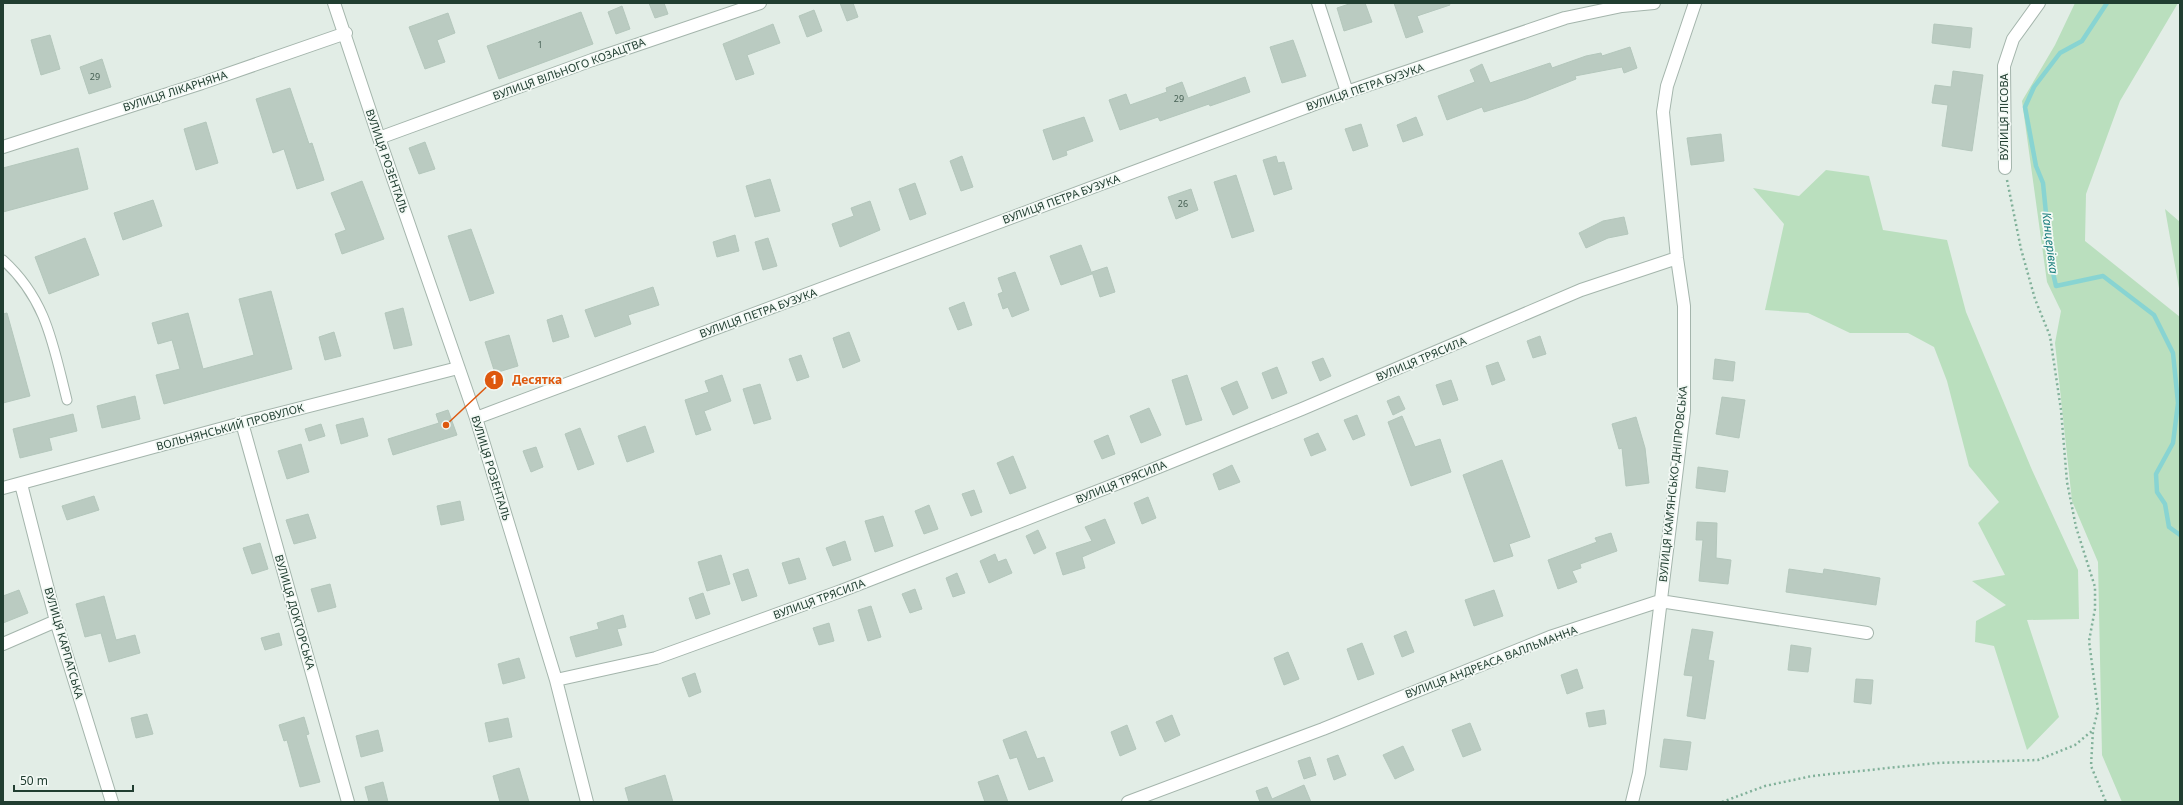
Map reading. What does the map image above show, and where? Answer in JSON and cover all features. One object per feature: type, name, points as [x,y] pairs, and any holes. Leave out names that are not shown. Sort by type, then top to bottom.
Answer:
[{"type":"street","name":"ВУЛИЦЯ РОЗЕНТАЛЬ","points":[[334,3],[346,33],[379,138],[476,418],[556,680],[587,802]]},
{"type":"street","name":"ВУЛИЦЯ ВІЛЬНОГО КОЗАЦТВА","points":[[379,138],[592,60],[760,3]]},
{"type":"street","points":[[1318,3],[1347,92]]},
{"type":"street","name":"ВУЛИЦЯ ПЕТРА БУЗУКА","points":[[476,418],[1347,92],[1565,18],[1622,6],[1654,3]]},
{"type":"street","name":"ВУЛИЦЯ КАМ’ЯНСЬКО-ДНІПРОВСЬКА","points":[[1632,802],[1639,773],[1684,411],[1684,306],[1677,258],[1663,112],[1669,78],[1695,3]]},
{"type":"street","name":"ВУЛИЦЯ ЛІСОВА","points":[[2005,168],[2004,66],[2013,39],[2039,3]]},
{"type":"street","name":"ВУЛИЦЯ ЛІКАРНЯНА","points":[[3,147],[202,83],[346,33]]},
{"type":"street","name":"ВУЛИЦЯ ТРЯСИЛА","points":[[556,680],[656,658],[841,591],[1129,479],[1295,412],[1581,290],[1677,258]]},
{"type":"street","name":"ВОЛЬНЯНСЬКИЙ ПРОВУЛОК","points":[[3,488],[242,423],[458,368]]},
{"type":"street","name":"ВУЛИЦЯ ДОКТОРСЬКА","points":[[242,423],[348,802]]},
{"type":"street","name":"ВУЛИЦЯ КАРПАТСЬКА","points":[[21,484],[56,621],[112,802]]},
{"type":"street","name":"ВУЛИЦЯ АНДРЕАСА ВАЛЛЬМАННА","points":[[1128,802],[1322,729],[1550,637],[1660,601],[1868,633]]},
{"type":"street","points":[[3,644],[56,621]]},
{"type":"lane","points":[[3,260],[19,275],[42,312],[67,400]]},
{"type":"path","points":[[2005,168],[2021,249],[2035,299],[2050,336],[2061,410],[2067,482],[2076,527],[2095,587],[2095,609],[2090,641],[2098,710],[2093,730],[2091,766],[2106,802]]},
{"type":"path","points":[[1722,802],[1765,786],[1812,776],[1936,763],[2038,760],[2075,745],[2093,730]]},
{"type":"green space","points":[[2075,3],[2178,3],[2120,101],[2086,194],[2085,241],[2180,317],[2180,802],[2122,802],[2102,755],[2098,562],[2072,501],[2055,343],[2061,311],[2047,282],[2022,101],[2055,45]]},
{"type":"green space","points":[[1826,170],[1869,176],[1883,230],[1947,240],[1966,312],[2032,470],[2078,570],[2079,619],[2027,620],[2059,717],[2027,750],[1994,646],[1975,642],[1976,621],[2006,605],[1972,581],[2005,575],[1978,523],[1999,502],[1969,466],[1947,381],[1934,347],[1908,333],[1850,333],[1808,313],[1765,310],[1784,224],[1753,188],[1799,196]]},
{"type":"green space","points":[[2165,209],[2180,222],[2180,294]]},
{"type":"building","points":[[649,3],[664,3],[668,14],[655,18]]},
{"type":"building","points":[[840,3],[853,3],[858,17],[847,21]]},
{"type":"building","points":[[1352,3],[1365,3],[1372,22],[1344,31],[1337,8]]},
{"type":"building","points":[[1394,3],[1449,3],[1450,5],[1417,16],[1423,32],[1406,38]]},
{"type":"building","points":[[622,6],[630,29],[616,34],[608,12]]},
{"type":"building","points":[[814,10],[822,31],[807,37],[799,16]]},
{"type":"building","points":[[581,12],[593,44],[499,79],[487,46]]},
{"type":"building","points":[[448,13],[455,33],[437,40],[445,62],[425,69],[409,27]]},
{"type":"building","points":[[773,24],[780,43],[747,55],[754,74],[736,80],[723,44]]},
{"type":"building","points":[[1934,24],[1972,28],[1970,48],[1932,43]]},
{"type":"building","points":[[50,35],[60,69],[41,75],[31,40]]},
{"type":"building","points":[[1293,40],[1306,76],[1282,83],[1270,47]]},
{"type":"building","points":[[1630,47],[1637,68],[1624,73],[1622,67],[1575,76],[1576,79],[1526,99],[1484,112],[1482,107],[1447,120],[1438,96],[1475,82],[1470,70],[1482,64],[1490,83],[1550,63],[1552,68],[1586,56],[1601,53],[1602,56]]},
{"type":"building","points":[[102,59],[111,87],[89,94],[80,67]]},
{"type":"building","points":[[1953,71],[1983,75],[1972,151],[1942,146],[1948,105],[1932,103],[1935,85],[1951,87]]},
{"type":"building","points":[[1245,77],[1250,92],[1160,121],[1158,117],[1120,130],[1109,100],[1126,94],[1130,105],[1167,92],[1166,88],[1182,82],[1188,98]]},
{"type":"building","points":[[290,88],[309,144],[312,143],[324,180],[297,189],[284,149],[273,153],[256,99]]},
{"type":"building","points":[[1084,117],[1093,141],[1066,151],[1067,155],[1053,160],[1043,130]]},
{"type":"building","points":[[1416,117],[1423,135],[1403,142],[1397,125]]},
{"type":"building","points":[[206,122],[218,163],[196,170],[184,129]]},
{"type":"building","points":[[1361,124],[1368,146],[1353,151],[1345,129]]},
{"type":"building","points":[[1721,134],[1724,161],[1691,165],[1687,138]]},
{"type":"building","points":[[425,142],[435,169],[419,174],[409,148]]},
{"type":"building","points":[[78,148],[88,189],[3,212],[3,168]]},
{"type":"building","points":[[962,156],[973,187],[961,191],[950,161]]},
{"type":"building","points":[[1276,156],[1278,163],[1284,162],[1292,189],[1274,195],[1263,160]]},
{"type":"building","points":[[1236,175],[1254,231],[1232,238],[1214,182]]},
{"type":"building","points":[[770,179],[780,211],[755,217],[746,186]]},
{"type":"building","points":[[362,181],[384,239],[342,254],[335,234],[346,230],[331,193]]},
{"type":"building","points":[[915,183],[926,214],[910,220],[899,189]]},
{"type":"building","points":[[1191,189],[1198,210],[1176,219],[1168,197]]},
{"type":"building","points":[[153,200],[162,226],[123,240],[114,213]]},
{"type":"building","points":[[870,201],[880,230],[840,247],[832,224],[854,216],[851,208]]},
{"type":"building","points":[[1624,217],[1628,234],[1608,238],[1586,248],[1579,233],[1603,221]]},
{"type":"building","points":[[471,229],[494,293],[470,301],[448,236]]},
{"type":"building","points":[[735,235],[739,251],[717,257],[713,242]]},
{"type":"building","points":[[85,238],[99,275],[49,294],[35,257]]},
{"type":"building","points":[[768,238],[777,266],[763,270],[755,242]]},
{"type":"building","points":[[1081,245],[1092,274],[1061,285],[1050,256]]},
{"type":"building","points":[[1107,267],[1115,292],[1100,297],[1092,272]]},
{"type":"building","points":[[1015,272],[1029,310],[1012,317],[1008,307],[1003,309],[998,294],[1003,292],[998,278]]},
{"type":"building","points":[[653,287],[659,305],[628,315],[631,324],[595,337],[585,310]]},
{"type":"building","points":[[271,291],[292,369],[164,404],[156,375],[180,369],[172,340],[158,344],[152,323],[188,313],[203,369],[254,355],[239,299]]},
{"type":"building","points":[[964,302],[972,325],[958,330],[949,308]]},
{"type":"building","points":[[403,308],[412,345],[394,349],[385,313]]},
{"type":"building","points":[[7,313],[30,396],[3,403],[3,314]]},
{"type":"building","points":[[562,315],[569,337],[553,342],[547,320]]},
{"type":"building","points":[[334,332],[341,356],[325,360],[319,337]]},
{"type":"building","points":[[849,332],[860,361],[843,368],[833,338]]},
{"type":"building","points":[[509,335],[518,366],[495,373],[485,342]]},
{"type":"building","points":[[1540,336],[1546,354],[1533,358],[1527,341]]},
{"type":"building","points":[[801,355],[809,377],[797,381],[789,359]]},
{"type":"building","points":[[1323,358],[1331,376],[1320,381],[1312,362]]},
{"type":"building","points":[[1715,359],[1735,362],[1733,381],[1713,379]]},
{"type":"building","points":[[1498,362],[1505,380],[1492,385],[1486,366]]},
{"type":"building","points":[[1277,367],[1287,393],[1272,399],[1262,373]]},
{"type":"building","points":[[722,375],[731,401],[704,411],[711,430],[696,435],[685,400],[709,392],[705,381]]},
{"type":"building","points":[[1187,375],[1202,420],[1186,425],[1172,380]]},
{"type":"building","points":[[1451,380],[1458,400],[1443,405],[1436,385]]},
{"type":"building","points":[[1237,381],[1248,408],[1233,415],[1221,388]]},
{"type":"building","points":[[760,384],[771,419],[754,424],[743,389]]},
{"type":"building","points":[[135,396],[140,419],[102,428],[97,406]]},
{"type":"building","points":[[1399,396],[1405,409],[1393,415],[1387,401]]},
{"type":"building","points":[[1722,397],[1745,400],[1739,438],[1716,434]]},
{"type":"building","points":[[1149,408],[1161,435],[1141,443],[1130,416]]},
{"type":"building","points":[[448,410],[457,435],[393,455],[388,439],[439,423],[436,414]]},
{"type":"building","points":[[73,414],[77,431],[49,438],[52,450],[20,458],[13,429]]},
{"type":"building","points":[[1357,415],[1365,435],[1353,440],[1344,420]]},
{"type":"building","points":[[1402,416],[1415,447],[1440,439],[1451,472],[1411,486],[1388,422]]},
{"type":"building","points":[[1636,417],[1645,448],[1649,483],[1626,486],[1622,448],[1619,449],[1612,424]]},
{"type":"building","points":[[363,418],[368,436],[341,444],[336,425]]},
{"type":"building","points":[[321,424],[325,436],[309,441],[305,429]]},
{"type":"building","points":[[645,426],[654,452],[627,462],[618,436]]},
{"type":"building","points":[[580,428],[594,464],[578,470],[565,434]]},
{"type":"building","points":[[1318,433],[1326,450],[1311,456],[1304,439]]},
{"type":"building","points":[[1108,435],[1115,454],[1102,459],[1094,441]]},
{"type":"building","points":[[301,444],[309,472],[287,479],[278,451]]},
{"type":"building","points":[[536,447],[543,467],[531,472],[523,451]]},
{"type":"building","points":[[1013,456],[1026,488],[1010,494],[997,463]]},
{"type":"building","points":[[1502,460],[1530,537],[1509,544],[1513,556],[1494,562],[1463,475]]},
{"type":"building","points":[[1232,465],[1240,482],[1219,490],[1213,474]]},
{"type":"building","points":[[1698,467],[1728,471],[1725,492],[1696,488]]},
{"type":"building","points":[[974,490],[982,512],[971,516],[962,494]]},
{"type":"building","points":[[94,496],[99,510],[67,520],[62,506]]},
{"type":"building","points":[[1148,497],[1156,518],[1142,524],[1134,503]]},
{"type":"building","points":[[460,501],[464,520],[441,525],[437,506]]},
{"type":"building","points":[[929,505],[938,529],[924,534],[915,511]]},
{"type":"building","points":[[308,514],[316,538],[294,544],[286,520]]},
{"type":"building","points":[[883,516],[893,546],[875,552],[865,521]]},
{"type":"building","points":[[1105,519],[1115,543],[1082,557],[1085,568],[1063,575],[1056,553],[1092,541],[1085,527]]},
{"type":"building","points":[[1697,522],[1717,523],[1716,558],[1731,560],[1728,584],[1699,581],[1703,540],[1696,540]]},
{"type":"building","points":[[1038,530],[1046,548],[1034,554],[1026,536]]},
{"type":"building","points":[[1611,533],[1617,551],[1580,564],[1581,568],[1572,571],[1577,582],[1558,589],[1548,560],[1597,542],[1595,538]]},
{"type":"building","points":[[845,541],[851,560],[833,566],[826,548]]},
{"type":"building","points":[[260,543],[268,569],[252,574],[243,548]]},
{"type":"building","points":[[995,554],[998,562],[1006,559],[1012,573],[989,583],[980,561]]},
{"type":"building","points":[[721,555],[730,584],[707,591],[698,562]]},
{"type":"building","points":[[799,558],[806,579],[789,584],[782,563]]},
{"type":"building","points":[[748,569],[757,596],[742,601],[733,574]]},
{"type":"building","points":[[1789,569],[1823,574],[1824,569],[1880,578],[1876,605],[1786,592]]},
{"type":"building","points":[[957,573],[965,593],[953,597],[946,578]]},
{"type":"building","points":[[330,584],[336,607],[318,612],[311,589]]},
{"type":"building","points":[[915,589],[922,609],[910,613],[902,594]]},
{"type":"building","points":[[19,590],[28,613],[3,623],[3,596]]},
{"type":"building","points":[[1494,590],[1503,616],[1474,626],[1465,600]]},
{"type":"building","points":[[703,593],[710,614],[696,619],[689,598]]},
{"type":"building","points":[[104,596],[116,640],[135,635],[140,653],[109,662],[101,633],[85,637],[76,604]]},
{"type":"building","points":[[871,606],[881,637],[868,641],[858,610]]},
{"type":"building","points":[[623,615],[626,627],[617,629],[622,645],[576,657],[570,637],[599,629],[597,623]]},
{"type":"building","points":[[829,623],[834,641],[819,645],[813,628]]},
{"type":"building","points":[[1692,629],[1713,632],[1708,660],[1714,661],[1705,719],[1687,716],[1693,676],[1684,675]]},
{"type":"building","points":[[1406,631],[1414,652],[1402,657],[1394,636]]},
{"type":"building","points":[[279,633],[282,645],[265,650],[261,638]]},
{"type":"building","points":[[1362,643],[1374,674],[1358,680],[1347,649]]},
{"type":"building","points":[[1791,645],[1811,648],[1808,672],[1788,670]]},
{"type":"building","points":[[1288,652],[1299,679],[1284,685],[1274,658]]},
{"type":"building","points":[[519,658],[525,678],[503,684],[498,664]]},
{"type":"building","points":[[1577,669],[1583,688],[1567,694],[1561,675]]},
{"type":"building","points":[[695,673],[701,692],[689,697],[682,678]]},
{"type":"building","points":[[1856,679],[1873,680],[1871,704],[1854,702]]},
{"type":"building","points":[[1604,710],[1606,724],[1589,727],[1586,713]]},
{"type":"building","points":[[147,714],[153,734],[136,738],[131,718]]},
{"type":"building","points":[[1172,715],[1180,735],[1165,742],[1156,722]]},
{"type":"building","points":[[304,717],[309,734],[306,735],[320,782],[300,787],[287,740],[284,741],[279,725]]},
{"type":"building","points":[[508,718],[512,737],[489,742],[485,723]]},
{"type":"building","points":[[1470,723],[1481,750],[1463,757],[1452,730]]},
{"type":"building","points":[[1127,725],[1136,749],[1120,756],[1111,732]]},
{"type":"building","points":[[378,730],[383,751],[361,757],[356,736]]},
{"type":"building","points":[[1026,731],[1037,759],[1044,757],[1053,781],[1029,790],[1017,757],[1010,759],[1003,740]]},
{"type":"building","points":[[1664,739],[1691,742],[1687,770],[1660,767]]},
{"type":"building","points":[[1403,746],[1414,770],[1395,779],[1383,755]]},
{"type":"building","points":[[1338,755],[1346,775],[1334,780],[1327,759]]},
{"type":"building","points":[[1310,757],[1316,775],[1304,779],[1298,761]]},
{"type":"building","points":[[519,768],[529,802],[500,802],[493,776]]},
{"type":"building","points":[[665,775],[673,802],[629,802],[625,788]]},
{"type":"building","points":[[998,775],[1008,802],[985,802],[978,782]]},
{"type":"building","points":[[383,782],[388,802],[369,802],[365,787]]},
{"type":"building","points":[[1304,785],[1311,802],[1260,802],[1256,791],[1267,787],[1272,799]]},
{"type":"waterway","name":"Канцерівка","points":[[2107,3],[2082,41],[2060,53],[2034,87],[2025,107],[2036,166],[2043,183],[2051,264],[2056,286],[2103,276],[2154,315],[2173,353],[2178,403],[2173,443],[2156,474],[2157,492],[2165,504],[2169,527],[2180,535]]},
{"type":"place","name":"Десятка","points":[[446,425]]}]
